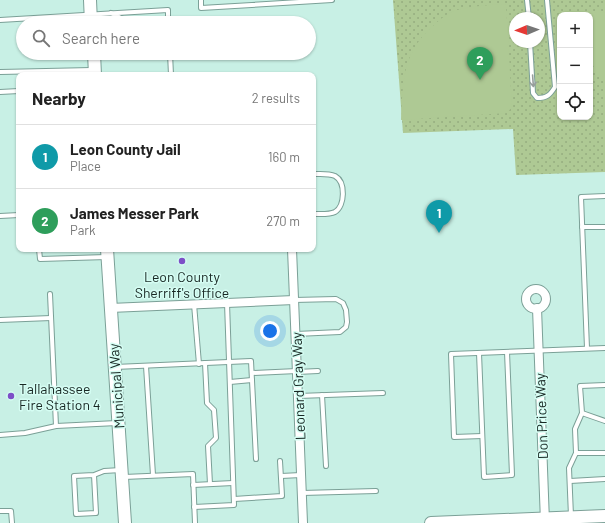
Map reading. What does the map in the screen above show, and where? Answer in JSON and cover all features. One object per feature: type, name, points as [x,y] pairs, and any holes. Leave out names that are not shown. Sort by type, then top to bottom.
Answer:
[{"type":"street","points":[[90,0],[91,16]]},
{"type":"street","points":[[94,60],[95,72]]},
{"type":"street","name":"Leonard Gray Way","points":[[292,252],[303,523]]},
{"type":"street","name":"Municipal Way","points":[[107,253],[125,523]]},
{"type":"street","points":[[110,308],[294,300]]},
{"type":"street","name":"Don Price Way","points":[[537,308],[545,521]]},
{"type":"street","points":[[431,523],[545,521],[605,516]]},
{"type":"lane","points":[[201,0],[201,8],[287,1],[332,0]]},
{"type":"lane","points":[[241,0],[241,5]]},
{"type":"lane","points":[[528,0],[529,12]]},
{"type":"lane","points":[[530,48],[533,93],[537,98],[546,98],[552,93],[555,87],[547,0]]},
{"type":"lane","points":[[99,16],[111,13],[168,10],[168,16]]},
{"type":"lane","points":[[111,13],[117,16]]},
{"type":"lane","points":[[0,20],[16,20]]},
{"type":"lane","points":[[170,60],[171,72]]},
{"type":"lane","points":[[0,72],[16,72]]},
{"type":"lane","points":[[0,92],[16,91]]},
{"type":"lane","points":[[316,174],[327,174],[337,177],[342,184],[342,202],[339,209],[333,213],[316,214]]},
{"type":"lane","points":[[587,348],[581,197],[605,196]]},
{"type":"lane","points":[[0,216],[16,215]]},
{"type":"lane","points":[[582,227],[605,226]]},
{"type":"lane","points":[[40,252],[40,259],[107,253]]},
{"type":"lane","points":[[50,294],[56,426]]},
{"type":"lane","points":[[294,300],[336,299],[342,303],[346,310],[347,322],[346,327],[340,332],[296,334]]},
{"type":"lane","points":[[194,507],[234,505],[227,303]]},
{"type":"lane","points":[[194,304],[199,364]]},
{"type":"lane","points":[[0,320],[51,318]]},
{"type":"lane","points":[[482,436],[454,437],[451,354],[605,348]]},
{"type":"lane","points":[[479,353],[484,477],[512,475],[507,352]]},
{"type":"lane","points":[[114,368],[251,361],[256,459]]},
{"type":"lane","points":[[205,363],[207,403],[214,410],[216,438],[208,446],[210,484]]},
{"type":"lane","points":[[146,366],[153,475]]},
{"type":"lane","points":[[252,373],[318,371]]},
{"type":"lane","points":[[230,382],[252,380]]},
{"type":"lane","points":[[571,518],[569,468],[576,454],[575,429],[582,413],[580,386],[605,385]]},
{"type":"lane","points":[[298,396],[383,393]]},
{"type":"lane","points":[[322,395],[326,466]]},
{"type":"lane","points":[[582,413],[605,421]]},
{"type":"lane","points":[[0,435],[25,433],[56,426],[118,423]]},
{"type":"lane","points":[[576,454],[605,453]]},
{"type":"lane","points":[[234,499],[282,496],[280,461]]},
{"type":"lane","points":[[94,475],[96,513],[76,514],[74,476],[94,475],[104,471],[153,475],[193,474],[195,523]]},
{"type":"lane","points":[[280,476],[302,475]]},
{"type":"lane","points":[[570,481],[605,479]]},
{"type":"lane","points":[[193,485],[233,483]]},
{"type":"lane","points":[[302,493],[376,491]]},
{"type":"lane","points":[[0,511],[11,511],[12,523]]},
{"type":"green space","points":[[393,0],[605,0],[605,172],[516,175],[513,129],[403,133]]},
{"type":"green space","points":[[506,4],[512,107],[507,113],[401,120],[402,92],[406,68],[410,57],[423,35],[442,18],[454,11]]},
{"type":"green space","points":[[605,12],[605,83],[593,65],[593,13]]},
{"type":"place","name":"James Messer Park","points":[[480,80]]},
{"type":"place","name":"Leon County Jail","points":[[439,233]]},
{"type":"place","name":"Leon County Sherriff's Office","points":[[182,261]]},
{"type":"place","name":"Tallahassee Fire Station 4","points":[[11,396]]}]
